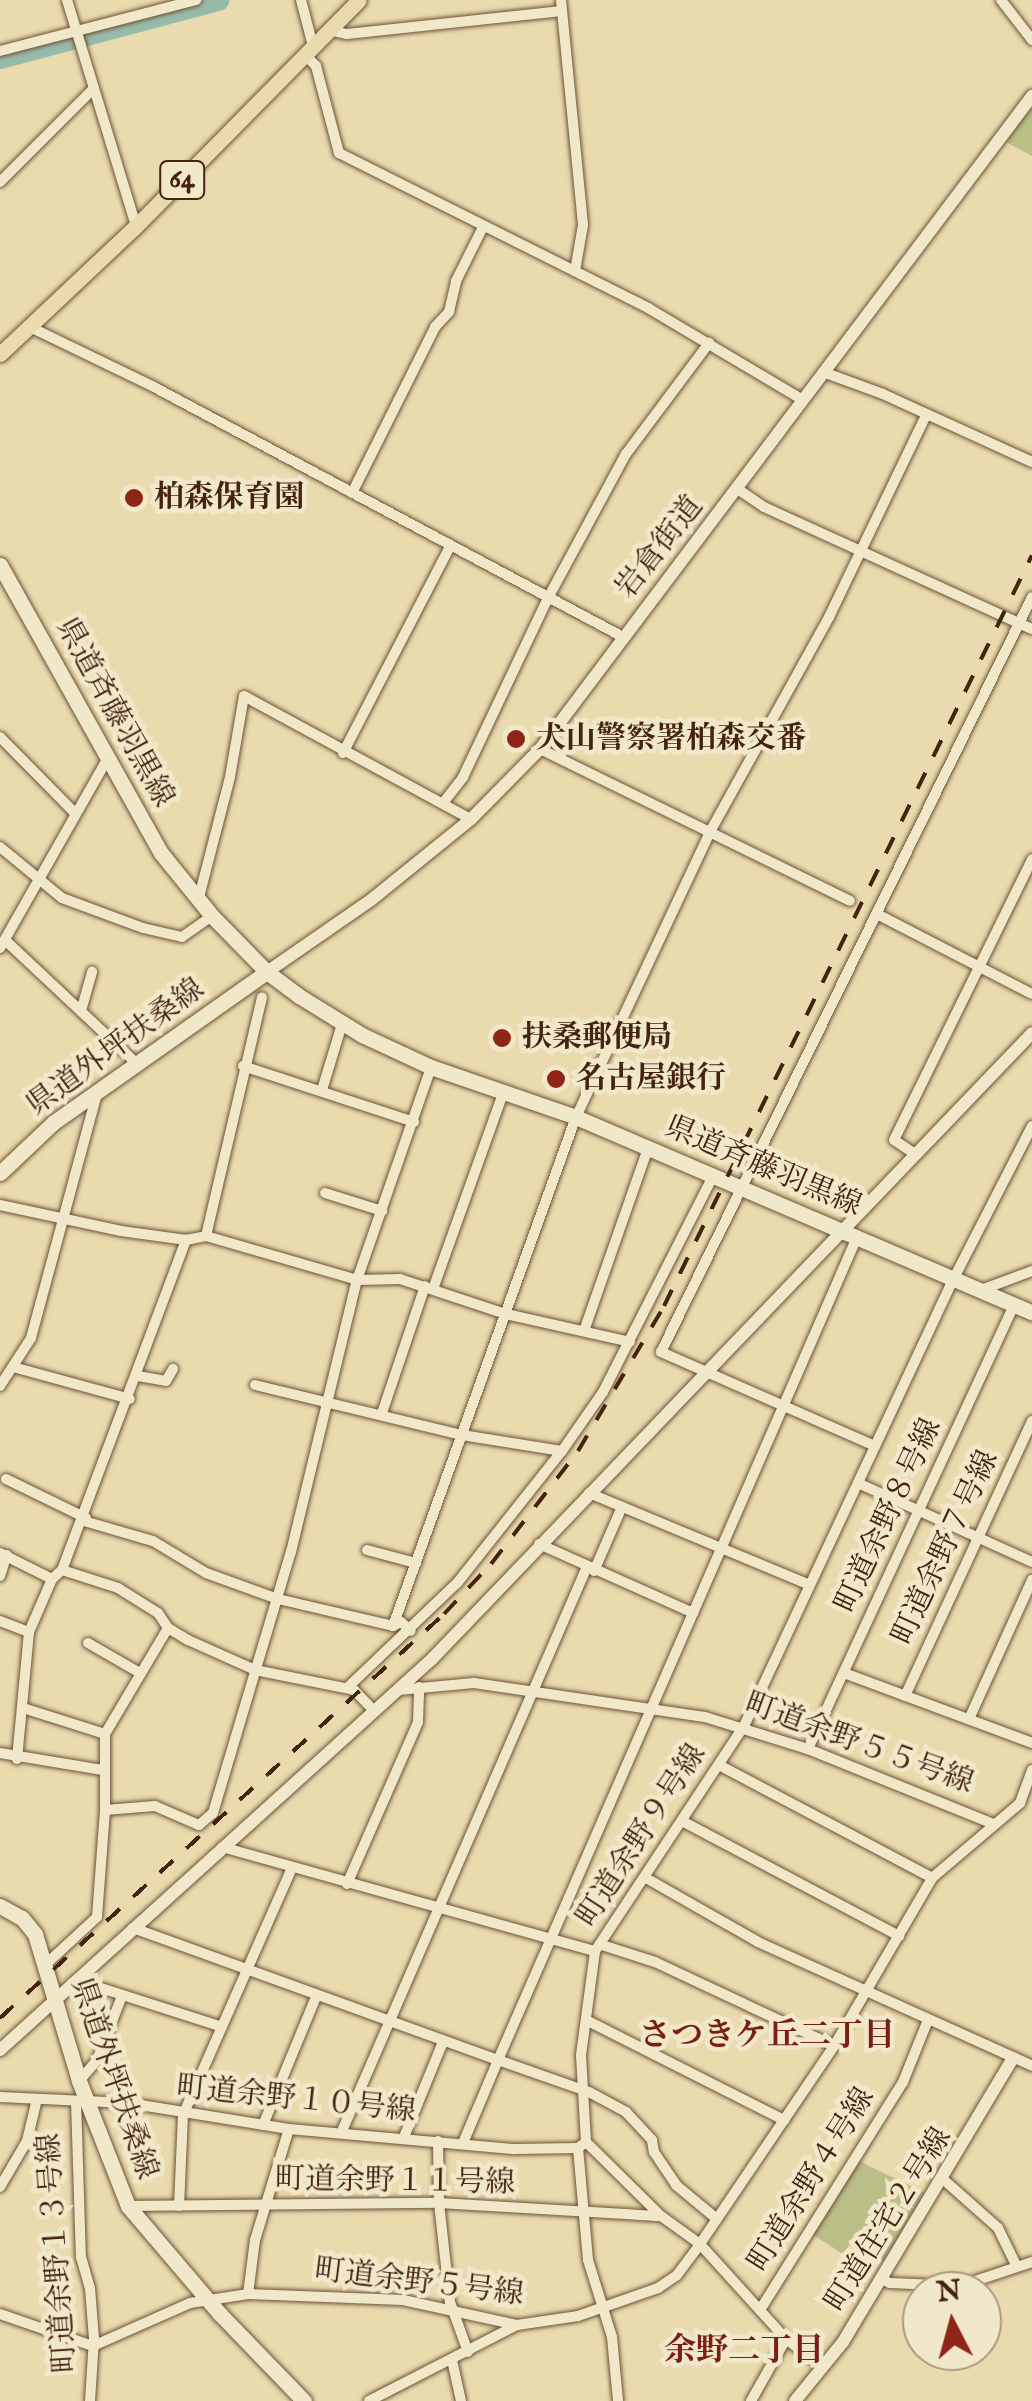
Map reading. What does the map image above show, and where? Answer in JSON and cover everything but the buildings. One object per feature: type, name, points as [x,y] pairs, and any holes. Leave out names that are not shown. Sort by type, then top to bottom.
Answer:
[{"type":"main road","name":"64","points":[[1,352],[136,226],[359,0]]},
{"type":"main road","name":"県道斉藤羽黒線","points":[[0,566],[162,853],[198,901],[267,972],[342,1024],[431,1067],[576,1117],[1032,1312]]},
{"type":"main road","name":"県道外坪扶桑線","points":[[0,1174],[54,1122],[267,972]]},
{"type":"main road","name":"県道外坪扶桑線","points":[[0,1906],[30,1926],[45,1965],[82,2102],[128,2206],[304,2401]]},
{"type":"street","points":[[67,0],[136,226]]},
{"type":"street","points":[[0,50],[196,0]]},
{"type":"street","points":[[301,0],[309,50],[339,153],[575,271],[801,399]]},
{"type":"street","points":[[1001,0],[1032,40]]},
{"type":"street","points":[[329,30],[347,34],[561,5],[583,225],[575,271]]},
{"type":"street","points":[[0,182],[93,89]]},
{"type":"street","name":"岩倉街道","points":[[267,972],[371,900],[470,819],[540,749],[1032,96]]},
{"type":"street","points":[[352,493],[436,327],[448,312],[456,281],[483,228]]},
{"type":"street","points":[[30,327],[154,387],[623,636]]},
{"type":"street","points":[[443,803],[472,760],[548,598],[626,454],[708,343]]},
{"type":"street","points":[[823,372],[1032,462]]},
{"type":"street","points":[[392,1626],[576,1117],[711,830],[861,550],[926,415]]},
{"type":"street","points":[[738,490],[764,508],[1032,629]]},
{"type":"street","points":[[343,754],[451,546]]},
{"type":"street","points":[[875,1446],[661,1352],[1032,597]]},
{"type":"street","points":[[198,901],[226,794],[244,696],[343,754],[470,819]]},
{"type":"street","points":[[0,737],[74,812]]},
{"type":"street","points":[[540,749],[850,901]]},
{"type":"street","points":[[108,758],[2,944],[136,1063]]},
{"type":"street","points":[[0,847],[62,898],[182,937],[212,916]]},
{"type":"street","points":[[915,1154],[894,1140],[1032,860]]},
{"type":"street","points":[[877,914],[1032,994]]},
{"type":"street","points":[[82,1012],[92,972]]},
{"type":"street","points":[[206,1236],[262,997]]},
{"type":"street","points":[[322,1090],[342,1024]]},
{"type":"street","points":[[0,2050],[467,1624],[704,1374],[850,1234],[915,1154],[1032,1032]]},
{"type":"street","points":[[243,1066],[414,1122]]},
{"type":"street","points":[[106,1810],[155,1806],[198,1825],[213,1813],[278,1599],[356,1280],[431,1067]]},
{"type":"street","points":[[0,1386],[31,1338],[98,1090]]},
{"type":"street","points":[[382,1413],[503,1094]]},
{"type":"street","name":"町道余野９号線","points":[[618,2401],[616,2358],[588,2260],[584,2212],[581,2055],[599,1948],[744,1726],[954,1278],[1032,1126]]},
{"type":"street","points":[[584,1330],[648,1148]]},
{"type":"street","points":[[348,1688],[480,1558],[562,1452],[630,1342],[713,1176]]},
{"type":"street","points":[[325,1192],[382,1211]]},
{"type":"street","points":[[0,1206],[186,1240],[206,1236],[356,1280],[400,1279],[506,1314],[630,1342]]},
{"type":"street","points":[[463,2144],[783,1406],[850,1234]]},
{"type":"street","points":[[17,1759],[28,1632],[85,1519],[186,1240]]},
{"type":"street","points":[[981,1290],[1032,1271]]},
{"type":"street","name":"町道余野８号線","points":[[808,1749],[1015,1304]]},
{"type":"street","points":[[13,1367],[130,1399]]},
{"type":"street","points":[[138,1376],[166,1381],[172,1369]]},
{"type":"street","points":[[256,1384],[462,1434],[562,1452]]},
{"type":"street","name":"町道余野７号線","points":[[905,1696],[1032,1420]]},
{"type":"street","points":[[6,1479],[85,1519],[153,1541],[206,1573],[278,1599],[392,1626],[402,1622],[411,1630]]},
{"type":"street","points":[[858,1483],[1032,1562]]},
{"type":"street","points":[[588,1493],[810,1585]]},
{"type":"street","points":[[342,2131],[532,1693],[622,1507]]},
{"type":"street","points":[[539,1544],[693,1613]]},
{"type":"street","points":[[368,1550],[416,1562]]},
{"type":"street","points":[[0,1576],[4,1554],[52,1579]]},
{"type":"street","points":[[62,1570],[118,1588],[158,1613],[168,1628],[255,1670],[348,1688],[374,1712]]},
{"type":"street","points":[[969,1720],[1032,1580]]},
{"type":"street","points":[[0,1621],[28,1632]]},
{"type":"street","points":[[45,1965],[97,1917],[106,1810],[105,1734],[168,1628]]},
{"type":"street","points":[[88,1644],[140,1673]]},
{"type":"street","points":[[844,1673],[1032,1743]]},
{"type":"street","name":"町道余野５５号線","points":[[398,1690],[474,1683],[704,1717],[744,1726],[808,1749],[994,1824]]},
{"type":"street","points":[[347,1884],[418,1722],[419,1687]]},
{"type":"street","points":[[23,1708],[105,1734]]},
{"type":"street","points":[[0,1753],[17,1759],[103,1770]]},
{"type":"street","points":[[719,1765],[932,1878],[994,1824],[1026,1802],[1032,1770]]},
{"type":"street","points":[[682,1821],[900,1936]]},
{"type":"street","points":[[222,1848],[550,1940],[655,1962],[834,2046]]},
{"type":"street","points":[[179,2206],[183,2115],[292,1868]]},
{"type":"street","points":[[646,1878],[758,1942],[1032,2066]]},
{"type":"street","name":"町道余野５号線","points":[[93,2346],[208,2299],[248,2294],[279,2292],[403,2300],[516,2324],[546,2323],[603,2309],[658,2288],[676,2275],[700,2244],[834,2046],[932,1878]]},
{"type":"street","points":[[132,1928],[580,2090],[626,2112],[652,2140],[654,2152],[676,2185],[717,2220]]},
{"type":"street","points":[[76,1980],[222,2027]]},
{"type":"street","points":[[79,2081],[98,2060],[122,1996]]},
{"type":"street","points":[[263,2125],[316,1997]]},
{"type":"street","name":"町道余野４号線","points":[[760,2310],[903,2082],[928,2020]]},
{"type":"street","points":[[588,2022],[784,2120]]},
{"type":"street","points":[[404,2137],[443,2042]]},
{"type":"street","points":[[1014,2058],[1032,2054]]},
{"type":"street","name":"町道住宅２号線","points":[[795,2401],[823,2368],[882,2279],[1014,2058]]},
{"type":"street","name":"町道余野１０号線","points":[[0,2097],[128,2104],[263,2125],[463,2144],[582,2145]]},
{"type":"street","points":[[0,2187],[27,2140],[36,2100]]},
{"type":"street","name":"町道余野１３号線","points":[[82,2102],[80,2257],[90,2288],[90,2401]]},
{"type":"street","points":[[248,2294],[264,2205],[289,2128]]},
{"type":"street","points":[[438,2141],[439,2203],[454,2310],[468,2352]]},
{"type":"street","points":[[582,2145],[660,2216],[700,2244],[786,2339],[823,2368]]},
{"type":"street","points":[[944,2180],[998,2228],[1017,2267]]},
{"type":"street","name":"町道余野１１号線","points":[[128,2206],[439,2203],[660,2216]]},
{"type":"street","points":[[882,2279],[890,2283],[960,2286],[1032,2262]]},
{"type":"street","points":[[0,2314],[93,2346]]},
{"type":"street","points":[[369,2401],[516,2324]]},
{"type":"street","points":[[751,2401],[786,2339]]},
{"type":"street","points":[[452,2360],[460,2401]]},
{"type":"green space","points":[[1032,107],[1032,156],[1006,142]]},
{"type":"green space","points":[[859,2161],[925,2193],[884,2261],[851,2242],[843,2254],[812,2234]]},
{"type":"waterway","points":[[0,58],[218,0]]},
{"type":"railway","points":[[0,2018],[444,1614],[491,1564],[578,1451],[664,1306],[1032,555]]},
{"type":"place","name":"柏森保育園","points":[[134,498]]},
{"type":"place","name":"犬山警察署柏森交番","points":[[516,739]]},
{"type":"place","name":"扶桑郵便局","points":[[502,1038]]},
{"type":"place","name":"名古屋銀行","points":[[556,1079]]},
{"type":"district","name":"さつきケ丘二丁目","points":[[767,2037]]},
{"type":"district","name":"余野二丁目","points":[[744,2352]]}]
